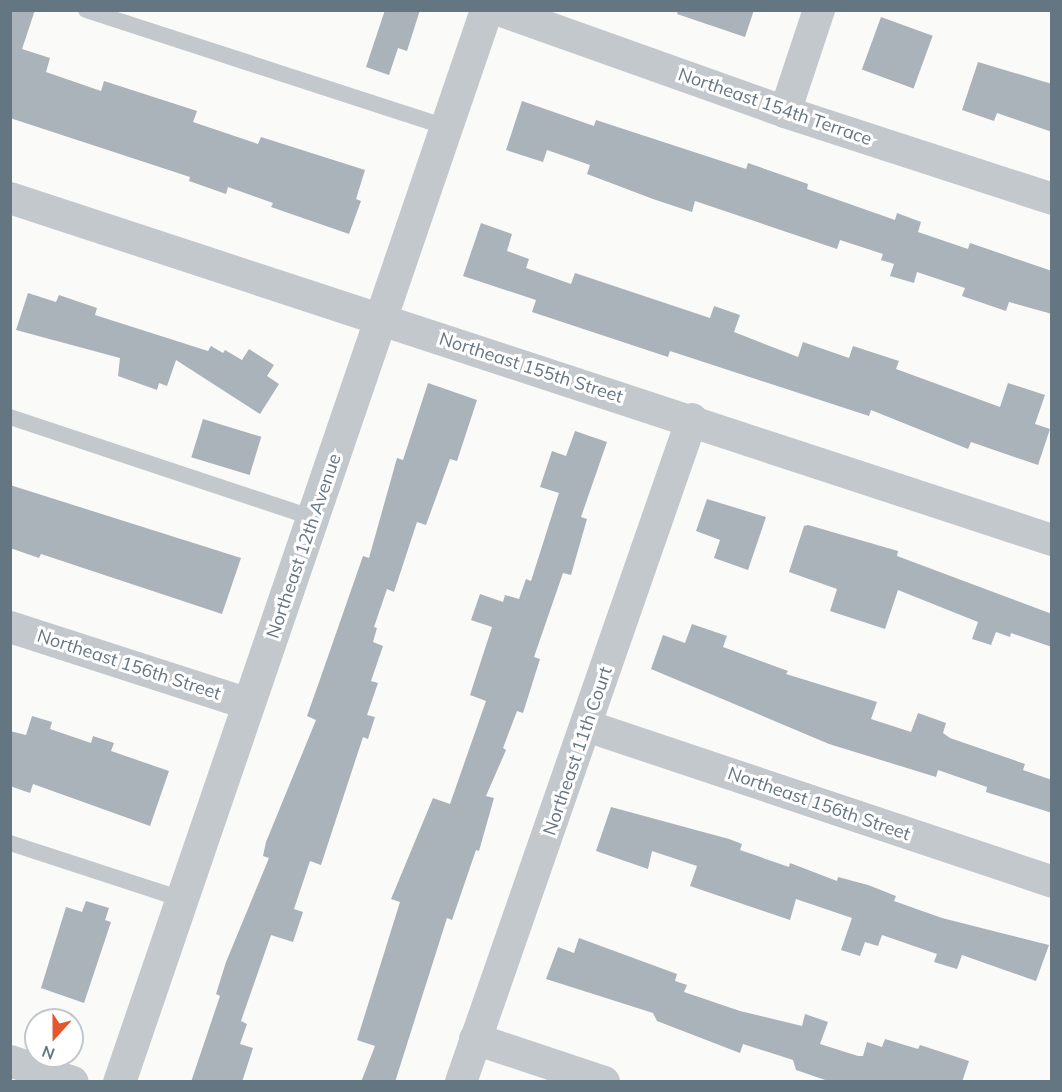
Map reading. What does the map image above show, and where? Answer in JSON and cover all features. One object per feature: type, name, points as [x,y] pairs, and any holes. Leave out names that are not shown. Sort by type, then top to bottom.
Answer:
[{"type":"street","name":"Northeast 12th Avenue","points":[[119,1082],[248,704],[383,320],[486,10]]},
{"type":"street","name":"Northeast 154th Terrace","points":[[499,10],[785,112],[1052,199]]},
{"type":"street","points":[[785,112],[819,10]]},
{"type":"street","name":"Northeast 155th Street","points":[[10,198],[692,419],[1052,540]]},
{"type":"street","name":"Northeast 11th Court","points":[[461,1082],[587,726],[692,419]]},
{"type":"street","name":"Northeast 156th Street","points":[[10,627],[248,704]]},
{"type":"street","name":"Northeast 156th Street","points":[[587,726],[1052,882]]},
{"type":"street","points":[[475,1039],[604,1082]]},
{"type":"street","points":[[10,1061],[73,1082]]},
{"type":"lane","points":[[86,10],[447,127]]},
{"type":"lane","points":[[10,417],[314,518]]},
{"type":"lane","points":[[10,843],[181,899]]},
{"type":"building","points":[[10,10],[35,10],[22,49],[50,58],[46,72],[101,91],[104,81],[197,111],[193,122],[258,144],[261,137],[365,170],[356,199],[361,201],[349,234],[271,207],[273,203],[228,187],[226,194],[189,181],[190,177],[10,118]]},
{"type":"building","points":[[385,10],[420,10],[407,51],[398,48],[389,75],[366,67]]},
{"type":"building","points":[[678,10],[754,10],[745,37],[677,14]]},
{"type":"building","points":[[881,17],[933,36],[914,88],[862,70]]},
{"type":"building","points":[[978,62],[1052,84],[1052,132],[997,113],[994,121],[962,110]]},
{"type":"building","points":[[522,101],[594,126],[596,120],[746,169],[748,163],[808,184],[807,189],[895,220],[897,213],[921,222],[918,232],[968,249],[970,243],[1052,271],[1052,314],[1009,302],[1006,311],[962,296],[965,288],[917,272],[914,283],[890,276],[894,264],[881,260],[883,254],[840,240],[837,249],[695,201],[692,212],[587,174],[590,165],[547,150],[543,162],[506,150]]},
{"type":"building","points":[[481,223],[512,234],[507,251],[529,259],[526,268],[571,284],[575,273],[710,318],[714,306],[740,315],[734,332],[798,357],[803,342],[849,358],[853,346],[899,361],[896,369],[1000,407],[1008,383],[1045,395],[1035,424],[1050,429],[1038,465],[971,442],[968,449],[871,410],[869,416],[670,351],[668,357],[532,312],[536,300],[463,276]]},
{"type":"building","points":[[28,293],[56,302],[59,295],[97,308],[95,315],[208,351],[211,346],[223,353],[225,350],[242,360],[249,349],[274,365],[267,376],[279,384],[260,414],[176,360],[167,386],[159,383],[157,390],[118,376],[120,358],[16,330]]},
{"type":"building","points":[[428,383],[477,400],[457,461],[450,459],[426,525],[417,522],[394,592],[387,589],[374,627],[377,628],[373,642],[383,646],[371,681],[378,683],[367,715],[375,717],[368,739],[363,737],[321,865],[310,861],[294,909],[303,912],[293,942],[271,935],[241,1021],[247,1024],[240,1044],[253,1048],[242,1082],[191,1082],[220,996],[216,994],[226,962],[269,858],[263,856],[266,842],[316,720],[307,716],[363,556],[369,558],[397,458],[403,460]]},
{"type":"building","points":[[203,419],[261,437],[250,475],[191,457]]},
{"type":"building","points":[[575,431],[607,442],[581,517],[587,519],[571,575],[563,573],[534,657],[540,659],[523,713],[517,711],[503,748],[506,750],[486,796],[494,798],[479,851],[476,850],[452,920],[447,918],[395,1082],[361,1082],[375,1046],[357,1040],[400,902],[391,899],[433,798],[450,804],[486,701],[470,695],[492,627],[471,620],[480,594],[503,602],[505,595],[519,599],[526,579],[531,581],[559,493],[540,487],[552,451],[566,456]]},
{"type":"building","points":[[10,485],[241,558],[222,614],[41,554],[39,558],[10,548]]},
{"type":"building","points":[[707,499],[766,517],[748,570],[714,558],[720,540],[696,531]]},
{"type":"building","points":[[808,525],[898,551],[897,556],[1052,614],[1052,647],[1011,633],[1010,637],[996,632],[991,645],[972,639],[978,622],[898,590],[885,629],[830,611],[837,589],[789,572],[804,526]]},
{"type":"building","points":[[692,624],[727,636],[723,647],[788,671],[786,674],[877,702],[871,719],[911,732],[918,713],[946,723],[943,733],[950,738],[1025,764],[1023,770],[1052,780],[1052,813],[986,792],[987,787],[938,770],[936,777],[829,744],[651,669],[663,635],[685,643]]},
{"type":"building","points":[[32,716],[52,722],[50,729],[91,743],[93,736],[114,743],[111,751],[169,771],[150,826],[33,784],[30,793],[10,786],[10,731],[26,735]]},
{"type":"building","points":[[611,807],[729,839],[742,844],[740,850],[789,867],[790,863],[837,881],[838,877],[868,885],[896,896],[894,901],[942,918],[1049,945],[1036,981],[962,955],[957,969],[934,962],[937,954],[882,935],[878,946],[865,942],[860,956],[841,950],[852,918],[796,899],[790,920],[690,886],[697,866],[652,851],[648,869],[596,851]]},
{"type":"building","points":[[86,901],[109,908],[105,920],[111,922],[84,1003],[41,988],[66,907],[82,912]]},
{"type":"building","points":[[579,938],[677,974],[675,981],[687,985],[684,992],[740,1011],[802,1026],[805,1014],[828,1022],[820,1044],[858,1056],[863,1056],[867,1042],[882,1047],[885,1039],[918,1049],[920,1045],[969,1061],[962,1082],[831,1082],[796,1070],[793,1060],[743,1044],[740,1053],[657,1021],[653,1013],[546,979],[558,947],[574,953]]}]
